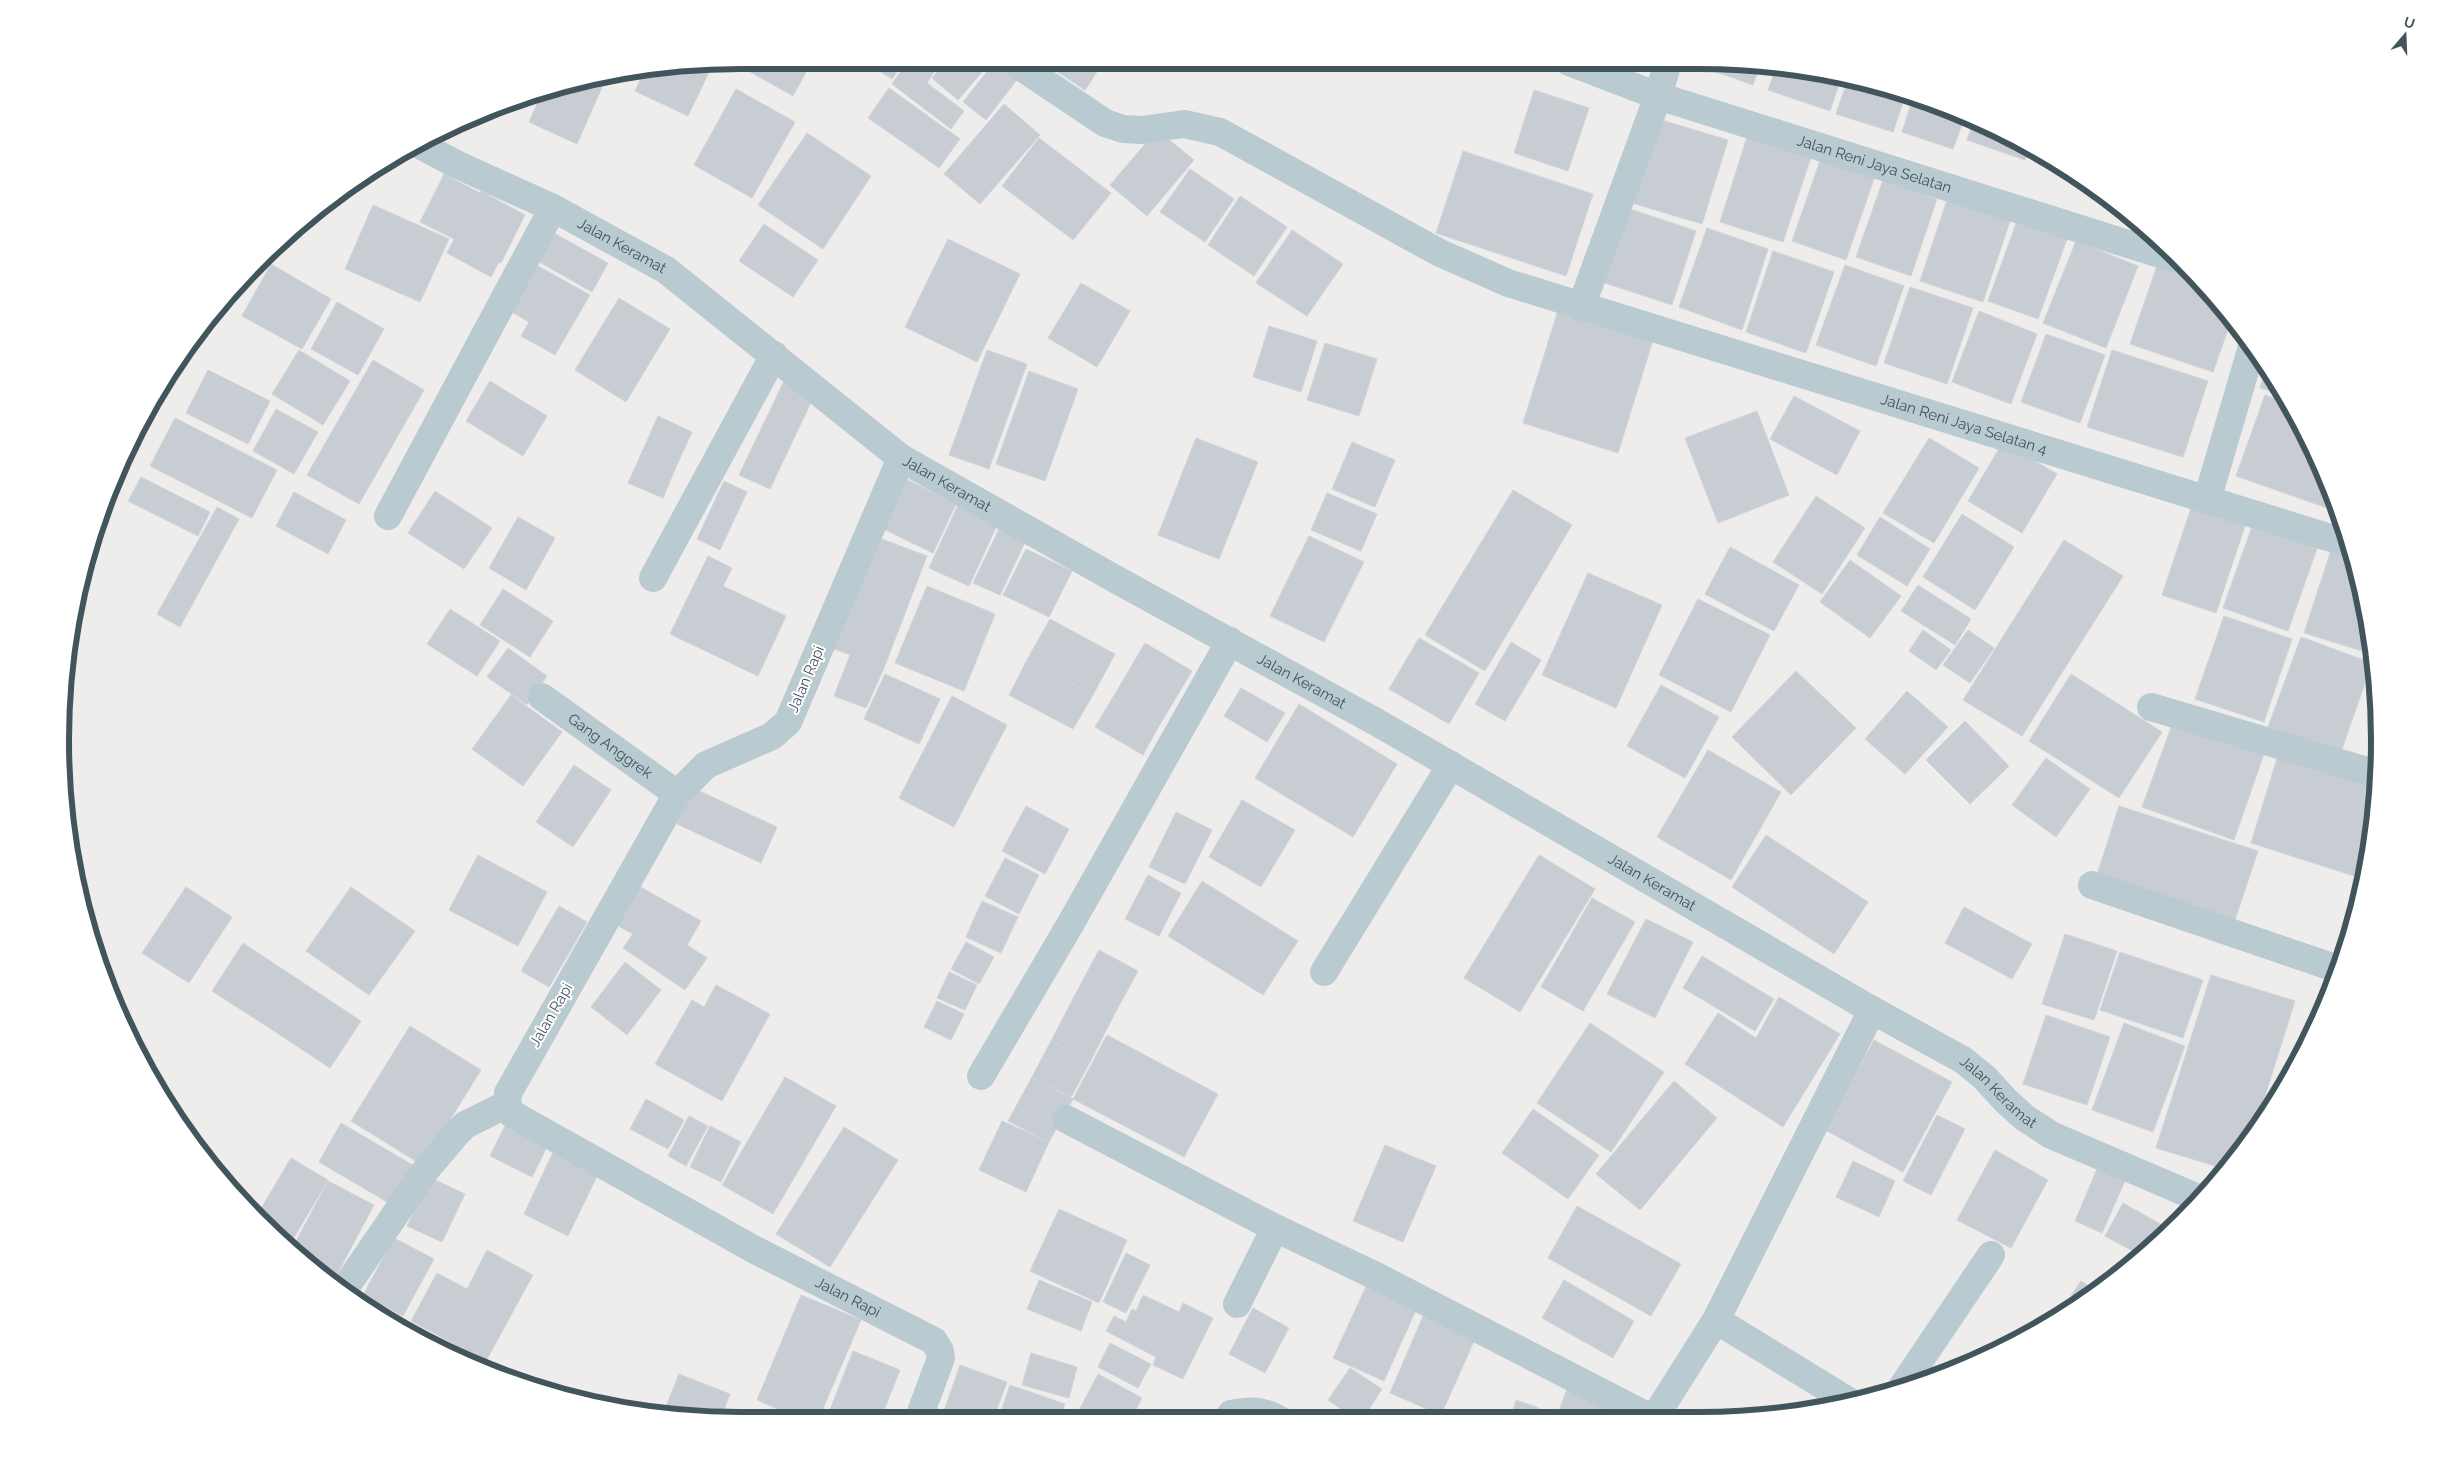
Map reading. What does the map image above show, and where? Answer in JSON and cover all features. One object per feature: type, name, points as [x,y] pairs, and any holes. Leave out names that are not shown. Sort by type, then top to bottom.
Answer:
[{"type":"street","name":"Jalan Reni Jaya Selatan 4","points":[[1024,69],[1105,123],[1122,130],[1142,130],[1184,124],[1220,132],[1440,253],[1508,283],[2341,541]]},
{"type":"street","name":"Jalan Reni Jaya Selatan","points":[[1587,69],[1658,96],[2164,256]]},
{"type":"street","points":[[1581,307],[1658,96],[1666,69]]},
{"type":"street","name":"Jalan Keramat","points":[[425,148],[458,165],[553,208],[666,270],[901,458],[1451,765],[1872,1010],[1963,1060],[1985,1078],[2019,1112],[2051,1135],[2192,1196]]},
{"type":"street","points":[[388,516],[553,208]]},
{"type":"street","points":[[653,578],[774,355]]},
{"type":"street","points":[[2207,500],[2249,356]]},
{"type":"street","name":"Jalan Rapi","points":[[901,458],[788,722],[772,736],[706,765],[677,794],[536,1041],[508,1093],[507,1104],[512,1114],[755,1250],[934,1341],[940,1350],[941,1358],[921,1412]]},
{"type":"street","points":[[981,1076],[1071,923],[1230,640]]},
{"type":"street","name":"Gang Anggrek","points":[[542,697],[677,794]]},
{"type":"street","points":[[2151,707],[2370,772]]},
{"type":"street","points":[[1324,972],[1451,765]]},
{"type":"street","points":[[2092,885],[2332,967]]},
{"type":"street","points":[[1657,1412],[1716,1320],[1872,1010]]},
{"type":"street","points":[[347,1284],[425,1171],[458,1132],[465,1125],[507,1104]]},
{"type":"street","points":[[1066,1119],[1274,1228],[1378,1277],[1639,1412]]},
{"type":"street","points":[[1237,1304],[1274,1228]]},
{"type":"street","points":[[1907,1379],[1991,1255]]},
{"type":"street","points":[[1716,1320],[1841,1397]]},
{"type":"street","points":[[1242,1412],[1252,1410],[1262,1412]]},
{"type":"building","points":[[745,69],[808,69],[793,96]]},
{"type":"building","points":[[876,69],[899,69],[892,79]]},
{"type":"building","points":[[902,69],[936,69],[927,83],[964,111],[951,129],[892,84]]},
{"type":"building","points":[[940,69],[985,69],[958,100],[932,78]]},
{"type":"building","points":[[989,69],[1019,69],[1023,72],[986,120],[963,102]]},
{"type":"building","points":[[1054,69],[1099,69],[1085,90]]},
{"type":"building","points":[[1708,69],[1758,71],[1753,85]]},
{"type":"building","points":[[710,70],[688,116],[635,91],[642,76]]},
{"type":"building","points":[[1774,73],[1839,84],[1830,111],[1768,90]]},
{"type":"building","points":[[604,83],[577,144],[529,122],[539,100]]},
{"type":"building","points":[[1846,86],[1904,101],[1893,132],[1836,114]]},
{"type":"building","points":[[889,88],[928,116],[907,145],[868,118]]},
{"type":"building","points":[[736,89],[795,122],[752,198],[694,165]]},
{"type":"building","points":[[1534,90],[1589,108],[1568,171],[1514,153]]},
{"type":"building","points":[[1911,103],[1963,123],[1953,149],[1902,132]]},
{"type":"building","points":[[1004,104],[1040,135],[980,204],[944,174]]},
{"type":"building","points":[[928,116],[960,139],[939,168],[907,145]]},
{"type":"building","points":[[1658,119],[1728,140],[1702,224],[1632,203]]},
{"type":"building","points":[[1972,127],[2027,155],[2025,160],[1967,140]]},
{"type":"building","points":[[1157,130],[1194,160],[1147,216],[1110,185]]},
{"type":"building","points":[[807,133],[871,176],[823,249],[758,205]]},
{"type":"building","points":[[1747,137],[1811,157],[1783,242],[1720,222]]},
{"type":"building","points":[[1039,138],[1111,193],[1073,240],[1002,186]]},
{"type":"building","points":[[1463,151],[1593,194],[1566,276],[1436,233]]},
{"type":"building","points":[[1821,158],[1875,176],[1846,260],[1792,241]]},
{"type":"building","points":[[1190,169],[1234,199],[1205,242],[1160,212]]},
{"type":"building","points":[[444,174],[480,193],[481,191],[525,215],[501,263],[499,262],[491,277],[447,253],[454,239],[420,222]]},
{"type":"building","points":[[1883,180],[1937,199],[1911,276],[1856,257]]},
{"type":"building","points":[[1240,196],[1287,227],[1254,276],[1208,245]]},
{"type":"building","points":[[1948,197],[2011,218],[1983,302],[1920,281]]},
{"type":"building","points":[[373,205],[449,239],[420,302],[345,269]]},
{"type":"building","points":[[1627,208],[1696,231],[1672,305],[1602,282]]},
{"type":"building","points":[[2017,221],[2067,239],[2038,319],[1988,301]]},
{"type":"building","points":[[764,224],[818,260],[793,297],[739,261]]},
{"type":"building","points":[[1707,228],[1768,249],[1742,330],[1679,307]]},
{"type":"building","points":[[1292,230],[1343,264],[1307,316],[1256,283]]},
{"type":"building","points":[[550,231],[608,263],[592,292],[534,259]]},
{"type":"building","points":[[948,239],[1020,274],[977,362],[905,327]]},
{"type":"building","points":[[2076,241],[2138,266],[2106,348],[2043,323]]},
{"type":"building","points":[[1773,251],[1834,272],[1806,353],[1746,332]]},
{"type":"building","points":[[529,261],[590,295],[555,355],[521,336],[529,322],[503,307]]},
{"type":"building","points":[[2158,263],[2177,269],[2205,298],[2229,328],[2213,372],[2130,344]]},
{"type":"building","points":[[271,264],[331,299],[302,349],[242,316]]},
{"type":"building","points":[[1845,265],[1904,286],[1876,366],[1816,345]]},
{"type":"building","points":[[1081,283],[1130,311],[1097,367],[1048,338]]},
{"type":"building","points":[[1910,287],[1973,308],[1947,384],[1884,363]]},
{"type":"building","points":[[619,298],[670,329],[626,402],[575,370]]},
{"type":"building","points":[[337,302],[384,329],[358,375],[311,349]]},
{"type":"building","points":[[1559,307],[1654,337],[1618,453],[1523,423]]},
{"type":"building","points":[[1979,311],[2037,334],[2011,404],[1952,382]]},
{"type":"building","points":[[1269,326],[1317,341],[1301,392],[1253,377]]},
{"type":"building","points":[[2046,334],[2105,355],[2080,423],[2021,402]]},
{"type":"building","points":[[1325,343],[1377,359],[1359,416],[1307,400]]},
{"type":"building","points":[[299,350],[350,381],[323,425],[272,394]]},
{"type":"building","points":[[987,350],[1027,364],[989,469],[949,455]]},
{"type":"building","points":[[2112,350],[2208,381],[2183,457],[2087,427]]},
{"type":"building","points":[[373,360],[424,390],[359,504],[307,475]]},
{"type":"building","points":[[208,370],[270,401],[248,444],[186,413]]},
{"type":"building","points":[[1029,371],[1078,389],[1045,481],[996,464]]},
{"type":"building","points":[[2264,376],[2273,392],[2260,388]]},
{"type":"building","points":[[490,381],[547,416],[523,456],[466,421]]},
{"type":"building","points":[[784,381],[814,396],[770,489],[739,475]]},
{"type":"building","points":[[2265,395],[2278,400],[2281,405],[2302,443],[2330,509],[2236,476]]},
{"type":"building","points":[[1794,396],[1860,431],[1837,475],[1770,439]]},
{"type":"building","points":[[276,409],[318,432],[294,474],[253,451]]},
{"type":"building","points":[[1757,411],[1789,495],[1718,523],[1685,438]]},
{"type":"building","points":[[658,416],[692,432],[676,467],[642,452]]},
{"type":"building","points":[[175,418],[277,470],[252,518],[150,466]]},
{"type":"building","points":[[1196,438],[1258,462],[1219,559],[1158,535]]},
{"type":"building","points":[[1929,438],[1979,468],[1934,543],[1883,513]]},
{"type":"building","points":[[1352,442],[1395,460],[1375,507],[1332,489]]},
{"type":"building","points":[[2003,442],[2057,474],[2022,533],[1968,501]]},
{"type":"building","points":[[642,452],[676,467],[663,498],[628,483]]},
{"type":"building","points":[[900,476],[956,504],[933,553],[875,525]]},
{"type":"building","points":[[141,477],[210,512],[198,536],[128,501]]},
{"type":"building","points":[[724,481],[747,492],[720,550],[697,539]]},
{"type":"building","points":[[1513,490],[1572,525],[1485,671],[1425,635]]},
{"type":"building","points":[[435,491],[492,528],[464,569],[408,533]]},
{"type":"building","points":[[294,492],[346,520],[328,554],[276,526]]},
{"type":"building","points":[[1327,493],[1377,514],[1361,551],[1311,530]]},
{"type":"building","points":[[1816,496],[1865,528],[1822,594],[1773,562]]},
{"type":"building","points":[[2193,502],[2247,520],[2216,613],[2162,595]]},
{"type":"building","points":[[958,505],[998,523],[969,586],[929,568]]},
{"type":"building","points":[[217,507],[239,519],[180,627],[157,614]]},
{"type":"building","points":[[1962,514],[2014,547],[1975,610],[1923,577]]},
{"type":"building","points":[[518,517],[555,538],[526,590],[489,568]]},
{"type":"building","points":[[1880,517],[1930,549],[1907,586],[1857,555]]},
{"type":"building","points":[[2255,518],[2320,540],[2288,631],[2223,608]]},
{"type":"building","points":[[1000,527],[1026,540],[1000,595],[973,583]]},
{"type":"building","points":[[874,536],[927,556],[884,668],[866,708],[834,696],[850,655],[832,648]]},
{"type":"building","points":[[1309,536],[1364,562],[1324,642],[1270,616]]},
{"type":"building","points":[[2064,540],[2123,576],[2022,736],[1963,700]]},
{"type":"building","points":[[2334,541],[2341,543],[2358,609],[2366,652],[2304,633]]},
{"type":"building","points":[[1730,547],[1799,585],[1774,631],[1705,594]]},
{"type":"building","points":[[1026,549],[1072,571],[1049,617],[1003,595]]},
{"type":"building","points":[[708,556],[732,568],[723,586],[786,616],[758,676],[670,634]]},
{"type":"building","points":[[1850,560],[1901,596],[1870,638],[1820,602]]},
{"type":"building","points":[[1588,573],[1662,605],[1616,708],[1542,675]]},
{"type":"building","points":[[1918,585],[1971,619],[1955,645],[1901,611]]},
{"type":"building","points":[[927,586],[995,614],[964,691],[895,663]]},
{"type":"building","points":[[503,589],[553,621],[530,657],[480,625]]},
{"type":"building","points":[[1698,599],[1770,635],[1731,712],[1659,675]]},
{"type":"building","points":[[450,609],[500,641],[477,676],[427,644]]},
{"type":"building","points":[[2224,616],[2292,639],[2264,722],[2195,699]]},
{"type":"building","points":[[1050,619],[1115,654],[1093,695],[1027,660]]},
{"type":"building","points":[[1923,630],[1951,650],[1936,670],[1909,651]]},
{"type":"building","points":[[1968,630],[1994,648],[1970,683],[1943,665]]},
{"type":"building","points":[[2301,637],[2367,661],[2368,675],[2341,752],[2268,727]]},
{"type":"building","points":[[1419,638],[1479,673],[1449,724],[1389,689]]},
{"type":"building","points":[[1511,642],[1541,660],[1505,721],[1475,704]]},
{"type":"building","points":[[1145,643],[1192,671],[1159,726],[1112,699]]},
{"type":"building","points":[[508,648],[547,676],[527,705],[487,677]]},
{"type":"building","points":[[1027,660],[1093,695],[1073,729],[1009,695]]},
{"type":"building","points":[[1796,671],[1856,728],[1791,795],[1732,737]]},
{"type":"building","points":[[885,674],[940,699],[919,744],[864,719]]},
{"type":"building","points":[[2071,674],[2162,732],[2119,798],[2029,741]]},
{"type":"building","points":[[1661,685],[1719,717],[1685,778],[1627,746]]},
{"type":"building","points":[[1241,688],[1285,713],[1267,742],[1224,716]]},
{"type":"building","points":[[1907,691],[1948,727],[1905,774],[1865,739]]},
{"type":"building","points":[[511,695],[562,732],[523,786],[472,749]]},
{"type":"building","points":[[952,696],[1007,725],[954,827],[899,798]]},
{"type":"building","points":[[1112,699],[1159,726],[1143,755],[1095,727]]},
{"type":"building","points":[[1299,704],[1397,764],[1353,837],[1255,778]]},
{"type":"building","points":[[1965,721],[2009,766],[1970,804],[1926,760]]},
{"type":"building","points":[[2173,722],[2264,754],[2234,840],[2142,807]]},
{"type":"building","points":[[1708,750],[1781,792],[1731,880],[1657,837]]},
{"type":"building","points":[[2279,752],[2370,781],[2366,828],[2362,851],[2354,876],[2251,843]]},
{"type":"building","points":[[2046,758],[2090,789],[2056,837],[2012,805]]},
{"type":"building","points":[[574,765],[611,790],[573,847],[536,822]]},
{"type":"building","points":[[693,788],[777,827],[761,863],[677,824]]},
{"type":"building","points":[[1242,800],[1295,830],[1261,887],[1209,857]]},
{"type":"building","points":[[1026,806],[1069,829],[1045,874],[1002,851]]},
{"type":"building","points":[[2119,806],[2258,851],[2235,920],[2097,875]]},
{"type":"building","points":[[1176,812],[1212,830],[1185,884],[1149,867]]},
{"type":"building","points":[[1766,835],[1868,902],[1834,954],[1732,887]]},
{"type":"building","points":[[478,855],[547,892],[518,946],[449,910]]},
{"type":"building","points":[[1539,855],[1595,889],[1520,1012],[1464,978]]},
{"type":"building","points":[[1005,858],[1039,875],[1019,914],[985,896]]},
{"type":"building","points":[[1148,875],[1181,893],[1159,936],[1125,919]]},
{"type":"building","points":[[1202,881],[1298,941],[1263,995],[1168,936]]},
{"type":"building","points":[[637,885],[701,921],[687,945],[707,958],[685,990],[623,948],[633,934],[615,924]]},
{"type":"building","points":[[186,887],[232,917],[189,983],[142,953]]},
{"type":"building","points":[[351,887],[415,931],[369,995],[306,951]]},
{"type":"building","points":[[1592,898],[1635,922],[1583,1011],[1541,987]]},
{"type":"building","points":[[982,901],[1018,917],[1001,953],[966,937]]},
{"type":"building","points":[[559,906],[587,922],[549,987],[521,971]]},
{"type":"building","points":[[1964,907],[2032,944],[2012,979],[1945,943]]},
{"type":"building","points":[[1646,919],[1693,942],[1655,1018],[1607,994]]},
{"type":"building","points":[[2065,934],[2117,951],[2094,1020],[2042,1004]]},
{"type":"building","points":[[966,942],[994,957],[979,984],[951,969]]},
{"type":"building","points":[[243,943],[305,984],[274,1031],[212,991]]},
{"type":"building","points":[[1099,950],[1138,971],[1114,1015],[1075,995]]},
{"type":"building","points":[[2120,952],[2203,980],[2183,1038],[2100,1010]]},
{"type":"building","points":[[1702,956],[1774,999],[1755,1031],[1683,988]]},
{"type":"building","points":[[625,962],[661,990],[627,1035],[591,1007]]},
{"type":"building","points":[[949,972],[977,985],[965,1010],[937,998]]},
{"type":"building","points":[[2211,975],[2295,1001],[2261,1109],[2218,1167],[2156,1148]]},
{"type":"building","points":[[305,984],[361,1021],[330,1068],[274,1031]]},
{"type":"building","points":[[716,985],[770,1014],[722,1101],[655,1064],[692,1000],[704,1007]]},
{"type":"building","points":[[1075,995],[1114,1015],[1090,1062],[1051,1041]]},
{"type":"building","points":[[1779,997],[1840,1034],[1783,1127],[1685,1064],[1718,1013],[1756,1038]]},
{"type":"building","points":[[937,1001],[964,1014],[951,1040],[924,1027]]},
{"type":"building","points":[[2046,1015],[2110,1037],[2087,1105],[2023,1084]]},
{"type":"building","points":[[1590,1023],[1664,1072],[1611,1152],[1537,1103]]},
{"type":"building","points":[[2124,1023],[2185,1046],[2153,1132],[2092,1110]]},
{"type":"building","points":[[410,1026],[481,1070],[422,1165],[351,1121]]},
{"type":"building","points":[[1107,1035],[1218,1094],[1184,1157],[1073,1099]]},
{"type":"building","points":[[1874,1040],[1952,1082],[1903,1172],[1825,1130]]},
{"type":"building","points":[[1051,1041],[1090,1062],[1071,1097],[1032,1077]]},
{"type":"building","points":[[785,1077],[836,1106],[773,1214],[722,1185]]},
{"type":"building","points":[[1032,1077],[1073,1099],[1049,1142],[1008,1121]]},
{"type":"building","points":[[1674,1081],[1717,1118],[1640,1210],[1596,1174]]},
{"type":"building","points":[[646,1099],[684,1120],[668,1149],[630,1129]]},
{"type":"building","points":[[1533,1109],[1599,1155],[1568,1199],[1502,1153]]},
{"type":"building","points":[[1937,1115],[1965,1129],[1931,1195],[1903,1181]]},
{"type":"building","points":[[689,1116],[708,1126],[686,1166],[668,1156]]},
{"type":"building","points":[[1002,1121],[1049,1142],[1026,1192],[979,1170]]},
{"type":"building","points":[[341,1123],[416,1167],[394,1206],[319,1162]]},
{"type":"building","points":[[506,1124],[548,1145],[532,1177],[490,1156]]},
{"type":"building","points":[[710,1126],[741,1142],[721,1182],[690,1167]]},
{"type":"building","points":[[844,1127],[898,1160],[830,1267],[776,1234]]},
{"type":"building","points":[[1385,1145],[1436,1166],[1403,1242],[1353,1221]]},
{"type":"building","points":[[556,1146],[601,1168],[568,1236],[524,1214]]},
{"type":"building","points":[[1995,1150],[2048,1180],[2011,1248],[1957,1220]]},
{"type":"building","points":[[291,1158],[328,1180],[292,1240],[261,1209]]},
{"type":"building","points":[[1853,1161],[1895,1181],[1879,1217],[1836,1197]]},
{"type":"building","points":[[2100,1162],[2128,1174],[2102,1233],[2075,1221]]},
{"type":"building","points":[[431,1178],[465,1194],[442,1242],[407,1226]]},
{"type":"building","points":[[328,1181],[374,1205],[336,1276],[295,1243]]},
{"type":"building","points":[[2123,1203],[2163,1226],[2135,1252],[2105,1236]]},
{"type":"building","points":[[1577,1206],[1681,1264],[1651,1316],[1548,1258]]},
{"type":"building","points":[[1059,1209],[1127,1240],[1099,1303],[1030,1271]]},
{"type":"building","points":[[394,1238],[434,1259],[403,1316],[363,1295]]},
{"type":"building","points":[[487,1250],[533,1275],[486,1361],[411,1321],[437,1273],[467,1289]]},
{"type":"building","points":[[1126,1253],[1150,1265],[1126,1313],[1103,1302]]},
{"type":"building","points":[[1370,1278],[1420,1301],[1384,1381],[1333,1358]]},
{"type":"building","points":[[1039,1280],[1092,1302],[1081,1331],[1027,1309]]},
{"type":"building","points":[[1564,1280],[1634,1321],[1613,1358],[1542,1318]]},
{"type":"building","points":[[2081,1281],[2090,1287],[2073,1299],[2066,1303]]},
{"type":"building","points":[[801,1295],[861,1320],[821,1412],[785,1412],[757,1400]]},
{"type":"building","points":[[1143,1295],[1179,1312],[1183,1303],[1213,1318],[1183,1379],[1153,1365],[1156,1357],[1106,1331],[1114,1316],[1126,1322],[1132,1309],[1136,1311]]},
{"type":"building","points":[[1427,1307],[1479,1330],[1442,1412],[1434,1412],[1390,1393]]},
{"type":"building","points":[[1253,1308],[1289,1328],[1265,1373],[1229,1354]]},
{"type":"building","points":[[1110,1343],[1151,1364],[1138,1388],[1098,1367]]},
{"type":"building","points":[[853,1351],[900,1370],[883,1412],[829,1412]]},
{"type":"building","points":[[1031,1353],[1077,1367],[1069,1398],[1022,1385]]},
{"type":"building","points":[[960,1365],[1007,1382],[996,1412],[944,1412]]},
{"type":"building","points":[[1350,1368],[1382,1389],[1367,1412],[1345,1412],[1328,1400]]},
{"type":"building","points":[[679,1374],[730,1394],[723,1412],[665,1408]]},
{"type":"building","points":[[1098,1374],[1142,1398],[1135,1412],[1078,1412]]},
{"type":"building","points":[[1570,1382],[1624,1404],[1621,1412],[1558,1412]]},
{"type":"building","points":[[1010,1385],[1065,1404],[1062,1412],[1001,1412]]},
{"type":"building","points":[[1516,1400],[1539,1408],[1538,1412],[1512,1412]]}]
